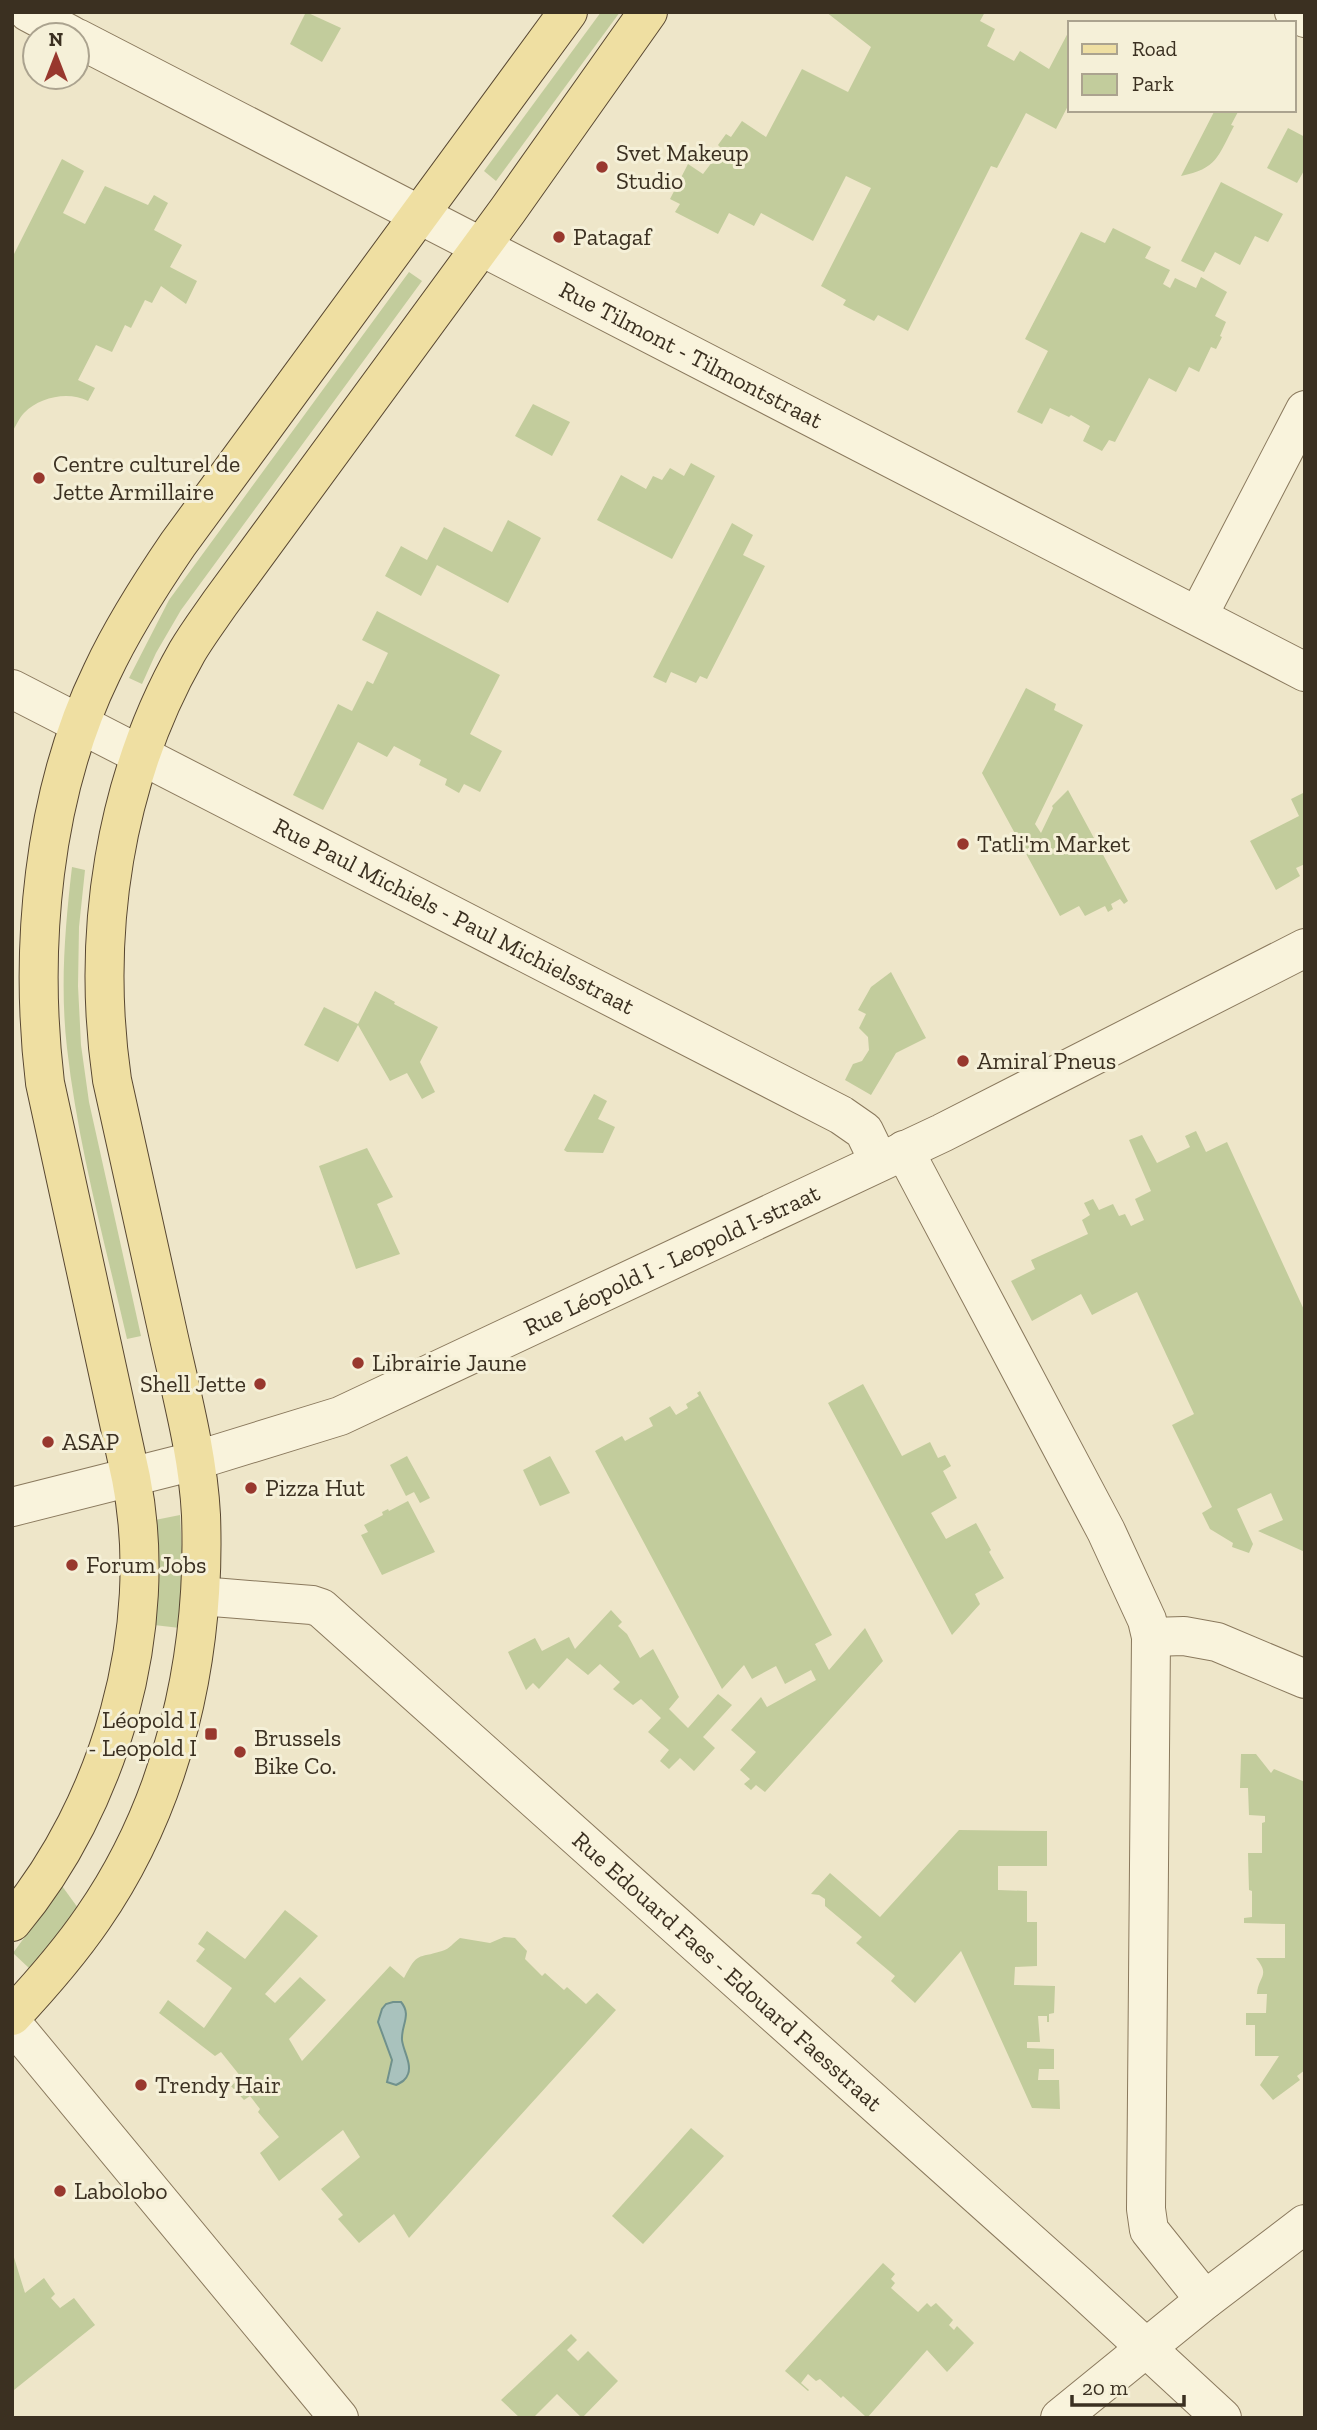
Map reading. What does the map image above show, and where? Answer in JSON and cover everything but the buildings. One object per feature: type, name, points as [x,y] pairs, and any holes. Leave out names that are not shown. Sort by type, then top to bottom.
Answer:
[{"type":"main road","points":[[12,1922],[53,1867],[85,1809],[111,1739],[125,1693],[136,1613],[140,1544],[131,1478],[54,1125],[39,1030],[39,939],[46,874],[64,775],[80,723],[102,671],[158,573],[568,12]]},
{"type":"main road","points":[[12,2016],[57,1967],[94,1916],[136,1842],[150,1811],[164,1776],[184,1708],[190,1681],[200,1596],[201,1517],[194,1461],[111,1080],[106,1043],[104,993],[110,884],[120,830],[140,755],[187,652],[648,12]]},
{"type":"street","points":[[27,12],[44,21]]},
{"type":"street","points":[[1294,12],[1305,18]]},
{"type":"street","name":"Rue Tilmont - Tilmontstraat","points":[[91,45],[1305,672]]},
{"type":"street","points":[[1198,617],[1305,410]]},
{"type":"street","name":"Rue Paul Michiels - Paul Michielsstraat","points":[[12,688],[841,1115],[864,1131],[891,1156],[1106,1531],[1147,1620],[1151,1637],[1146,2209],[1149,2230],[1205,2300]]},
{"type":"street","name":"Rue Léopold I - Leopold I-straat","points":[[12,1507],[194,1461],[340,1416],[891,1156],[1305,948]]},
{"type":"street","name":"Rue Edouard Faes - Edouard Faesstraat","points":[[200,1596],[321,1608],[1078,2285],[1222,2418]]},
{"type":"street","points":[[1151,1637],[1184,1636],[1217,1642],[1305,1679]]},
{"type":"street","points":[[12,2023],[340,2418]]},
{"type":"street","points":[[1060,2418],[1205,2300],[1305,2224]]},
{"type":"green space","points":[[306,12],[341,28],[322,62],[290,44]]},
{"type":"green space","points":[[601,12],[620,12],[496,181],[484,171]]},
{"type":"green space","points":[[826,12],[985,12],[980,21],[995,29],[987,46],[1014,61],[1020,51],[1049,69],[1068,33],[1068,106],[1056,129],[1026,113],[997,168],[991,166],[908,331],[878,315],[874,321],[843,305],[846,300],[821,286],[871,188],[846,176],[813,241],[761,213],[754,226],[729,213],[718,234],[675,212],[680,204],[670,199],[688,164],[703,174],[722,149],[718,145],[726,134],[731,137],[742,121],[766,137],[802,69],[848,92],[871,47]]},
{"type":"green space","points":[[1214,112],[1238,112],[1231,125],[1234,126],[1215,160],[1202,169],[1181,176]]},
{"type":"green space","points":[[1288,128],[1305,137],[1305,169],[1297,183],[1267,168]]},
{"type":"green space","points":[[62,159],[84,171],[63,213],[85,224],[105,186],[148,205],[154,195],[168,203],[154,230],[182,245],[170,267],[197,281],[186,304],[161,286],[152,303],[145,300],[131,328],[125,325],[112,352],[96,345],[78,380],[95,388],[88,401],[63,396],[38,403],[24,413],[12,432],[12,258]]},
{"type":"green space","points":[[1221,182],[1283,214],[1268,242],[1255,236],[1240,265],[1215,252],[1204,272],[1181,261]]},
{"type":"green space","points":[[1113,228],[1151,247],[1145,258],[1170,270],[1163,284],[1170,288],[1175,278],[1196,288],[1201,277],[1227,292],[1215,316],[1226,322],[1216,349],[1211,347],[1199,372],[1189,367],[1176,392],[1149,378],[1115,442],[1109,440],[1102,451],[1083,441],[1090,426],[1071,415],[1069,417],[1050,408],[1042,424],[1017,412],[1048,351],[1025,339],[1081,232],[1105,243]]},
{"type":"green space","points":[[409,272],[422,281],[181,610],[142,684],[129,678],[169,600]]},
{"type":"green space","points":[[533,404],[570,422],[552,456],[515,436]]},
{"type":"green space","points":[[691,463],[715,476],[672,559],[597,520],[621,475],[646,489],[653,476],[662,480],[670,468],[684,476]]},
{"type":"green space","points":[[508,520],[541,538],[508,603],[437,565],[421,596],[385,576],[401,546],[427,560],[444,527],[492,552]]},
{"type":"green space","points":[[732,523],[753,535],[743,555],[765,566],[707,679],[700,676],[696,683],[671,672],[666,683],[653,677]]},
{"type":"green space","points":[[377,611],[500,675],[470,734],[502,751],[480,792],[464,784],[459,793],[445,785],[447,779],[419,765],[421,760],[394,746],[387,757],[358,742],[323,810],[293,795],[338,704],[352,711],[367,681],[373,684],[388,653],[362,640]]},
{"type":"green space","points":[[1026,688],[1056,704],[1054,710],[1083,725],[1035,824],[1041,833],[1052,806],[1068,790],[1128,901],[1124,904],[1120,899],[1111,904],[1113,909],[1108,912],[1105,906],[1085,916],[1079,906],[1060,916],[982,773]]},
{"type":"green space","points":[[1305,792],[1305,864],[1296,868],[1300,876],[1276,890],[1250,841],[1299,816],[1291,799]]},
{"type":"green space","points":[[72,867],[85,870],[79,927],[78,986],[81,1045],[89,1102],[141,1336],[127,1339],[85,1158],[67,1048],[64,958]]},
{"type":"green space","points":[[891,972],[926,1038],[896,1053],[871,1095],[845,1080],[853,1064],[862,1061],[869,1050],[868,1037],[859,1028],[866,1014],[858,1010],[871,987]]},
{"type":"green space","points":[[375,991],[438,1027],[420,1062],[435,1092],[422,1099],[407,1073],[390,1081],[358,1025],[338,1062],[304,1045],[324,1007],[358,1024]]},
{"type":"green space","points":[[594,1094],[607,1101],[598,1119],[615,1127],[603,1153],[567,1152],[564,1150]]},
{"type":"green space","points":[[1196,1131],[1206,1152],[1227,1142],[1305,1312],[1305,1552],[1258,1531],[1283,1520],[1271,1493],[1237,1509],[1253,1544],[1249,1553],[1232,1547],[1233,1543],[1210,1529],[1202,1513],[1212,1507],[1172,1425],[1194,1414],[1137,1292],[1092,1315],[1081,1294],[1032,1321],[1011,1281],[1035,1269],[1031,1260],[1088,1234],[1082,1220],[1090,1215],[1084,1203],[1093,1199],[1099,1210],[1113,1204],[1119,1216],[1125,1214],[1131,1226],[1144,1220],[1135,1199],[1151,1191],[1129,1140],[1142,1135],[1157,1163],[1190,1147],[1185,1136]]},
{"type":"green space","points":[[367,1148],[393,1197],[377,1204],[400,1254],[356,1269],[319,1166]]},
{"type":"green space","points":[[863,1384],[902,1456],[930,1442],[938,1458],[945,1455],[951,1466],[943,1471],[957,1498],[931,1513],[946,1539],[976,1523],[1004,1578],[975,1594],[980,1604],[952,1635],[828,1403]]},
{"type":"green space","points":[[700,1391],[832,1635],[815,1644],[829,1670],[865,1628],[883,1661],[765,1792],[756,1785],[751,1790],[744,1784],[750,1779],[740,1770],[756,1752],[731,1730],[761,1697],[767,1707],[816,1680],[811,1670],[785,1684],[776,1666],[752,1679],[744,1665],[722,1689],[595,1451],[622,1436],[625,1441],[653,1426],[649,1418],[670,1406],[676,1415],[688,1408],[686,1404],[699,1396],[697,1393]]},
{"type":"green space","points":[[407,1456],[430,1498],[420,1503],[414,1492],[406,1496],[390,1465]]},
{"type":"green space","points":[[550,1456],[570,1493],[540,1506],[523,1470]]},
{"type":"green space","points":[[408,1501],[435,1552],[382,1575],[361,1535],[368,1532],[364,1525],[383,1515],[382,1512]]},
{"type":"green space","points":[[180,1515],[183,1570],[180,1628],[154,1625],[155,1520]]},
{"type":"green space","points":[[611,1610],[622,1622],[618,1626],[627,1634],[640,1658],[653,1649],[679,1697],[669,1709],[688,1728],[718,1694],[732,1705],[703,1737],[715,1748],[694,1771],[680,1758],[669,1769],[660,1761],[669,1750],[648,1732],[661,1718],[641,1699],[633,1705],[613,1689],[620,1682],[600,1664],[588,1675],[567,1658],[539,1689],[533,1683],[526,1690],[508,1652],[535,1638],[542,1651],[569,1637],[575,1649]]},
{"type":"green space","points":[[1241,1754],[1256,1754],[1271,1773],[1274,1769],[1305,1782],[1305,2070],[1297,2076],[1300,2080],[1273,2100],[1260,2085],[1279,2056],[1255,2056],[1255,2025],[1246,2025],[1246,2013],[1266,2013],[1267,1994],[1257,1994],[1263,1969],[1256,1958],[1285,1958],[1285,1924],[1244,1923],[1244,1918],[1252,1917],[1248,1853],[1262,1853],[1262,1823],[1265,1822],[1265,1816],[1249,1815],[1248,1788],[1240,1788]]},
{"type":"green space","points":[[959,1830],[1047,1831],[1047,1866],[998,1866],[998,1890],[1027,1891],[1027,1922],[1037,1922],[1037,1966],[1015,1967],[1014,1985],[1055,1986],[1054,2013],[1049,2014],[1049,2022],[1047,2016],[1038,2016],[1040,2042],[1027,2042],[1027,2048],[1054,2049],[1054,2069],[1039,2069],[1038,2080],[1059,2080],[1060,2109],[1032,2108],[961,1951],[915,2003],[891,1981],[895,1976],[856,1943],[862,1937],[825,1906],[825,1899],[811,1894],[830,1873],[880,1917]]},
{"type":"green space","points":[[62,1886],[78,1908],[30,1969],[13,1953]]},
{"type":"green space","points":[[285,1910],[318,1936],[265,1994],[275,2003],[300,1977],[326,2000],[289,2039],[302,2061],[390,1966],[404,1978],[416,1960],[445,1950],[460,1938],[490,1943],[504,1937],[515,1938],[527,1951],[525,1959],[542,1976],[545,1973],[564,1990],[567,1987],[586,2004],[597,1993],[616,2010],[409,2238],[394,2214],[359,2243],[338,2219],[343,2215],[321,2189],[360,2157],[343,2130],[279,2181],[260,2153],[279,2137],[258,2112],[260,2109],[250,2096],[244,2100],[231,2086],[241,2077],[221,2052],[215,2056],[159,2013],[168,2000],[204,2028],[232,1988],[196,1961],[205,1949],[198,1944],[207,1931],[245,1959]]},
{"type":"green space","points":[[691,2128],[724,2156],[643,2244],[612,2216]]},
{"type":"green space","points":[[12,2251],[25,2293],[44,2278],[55,2294],[51,2298],[60,2308],[74,2298],[95,2325],[14,2390]]},
{"type":"green space","points":[[883,2263],[895,2274],[891,2279],[895,2283],[891,2288],[918,2312],[927,2303],[931,2307],[936,2303],[953,2320],[949,2325],[954,2330],[957,2326],[974,2343],[947,2372],[927,2350],[867,2418],[864,2418],[865,2416],[843,2396],[841,2398],[820,2379],[816,2381],[808,2374],[801,2383],[808,2391],[785,2371]]},
{"type":"green space","points":[[571,2334],[577,2340],[567,2350],[578,2361],[588,2351],[618,2381],[582,2418],[557,2394],[533,2418],[520,2418],[501,2400]]},
{"type":"water","points":[[393,2002],[401,2002],[406,2011],[402,2040],[409,2066],[406,2078],[396,2085],[387,2082],[392,2060],[378,2022],[382,2009]]},
{"type":"place","name":"Svet Makeup Studio","points":[[602,167]]},
{"type":"place","name":"Patagaf","points":[[559,237]]},
{"type":"place","name":"Centre culturel de Jette Armillaire","points":[[39,478]]},
{"type":"place","name":"Tatli'm Market","points":[[963,844]]},
{"type":"place","name":"Amiral Pneus","points":[[963,1061]]},
{"type":"place","name":"Librairie Jaune","points":[[358,1363]]},
{"type":"place","name":"Shell Jette","points":[[260,1384]]},
{"type":"place","name":"ASAP","points":[[48,1442]]},
{"type":"place","name":"Pizza Hut","points":[[251,1488]]},
{"type":"place","name":"Forum Jobs","points":[[72,1565]]},
{"type":"place","name":"Léopold I - Leopold I","points":[[211,1734]]},
{"type":"place","name":"Brussels Bike Co.","points":[[240,1752]]},
{"type":"place","name":"Trendy Hair","points":[[141,2085]]},
{"type":"place","name":"Labolobo","points":[[60,2191]]}]
